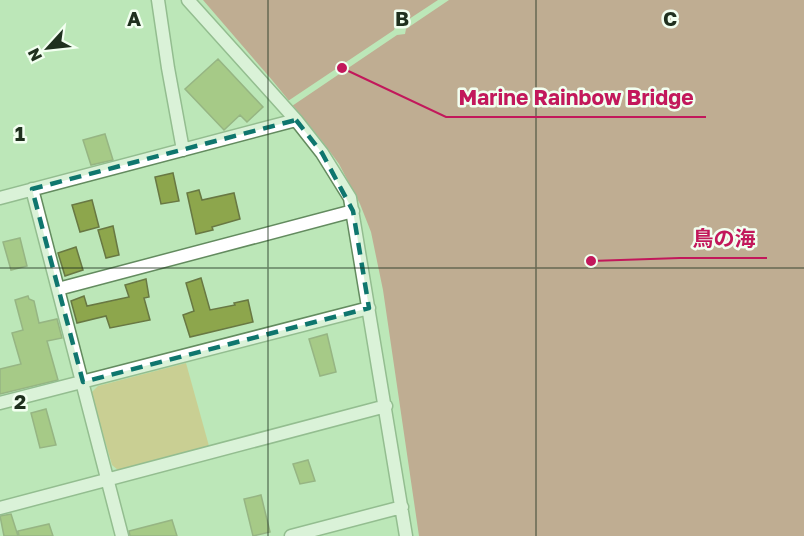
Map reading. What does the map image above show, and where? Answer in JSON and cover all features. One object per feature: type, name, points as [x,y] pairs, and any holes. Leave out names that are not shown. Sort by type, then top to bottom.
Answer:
[{"type":"street","points":[[158,0],[183,150]]},
{"type":"street","points":[[188,0],[296,120],[322,153],[350,198],[406,536]]},
{"type":"street","points":[[0,198],[296,120]]},
{"type":"street","points":[[32,189],[122,536]]},
{"type":"street","points":[[58,289],[353,211]]},
{"type":"street","points":[[0,403],[369,308]]},
{"type":"street","points":[[0,508],[386,406]]},
{"type":"street","points":[[291,536],[402,507]]},
{"type":"highlighted area","points":[[296,120],[322,153],[353,211],[369,308],[83,382],[32,189]]},
{"type":"shaded area","points":[[203,0],[804,0],[804,536],[419,536],[383,290],[371,232],[360,204],[339,164],[322,141]]},
{"type":"shaded area","points":[[186,363],[209,446],[118,470],[112,465],[91,393],[98,386]]},
{"type":"pier","points":[[438,0],[449,0],[406,29],[405,34],[397,35],[292,106],[288,101],[394,30],[396,24],[403,23]]},
{"type":"building","points":[[218,59],[263,107],[247,122],[240,115],[224,130],[185,89]]},
{"type":"building","points":[[105,134],[113,160],[91,165],[83,140]]},
{"type":"building","points":[[173,173],[179,201],[161,204],[155,177]]},
{"type":"building","points":[[199,190],[202,200],[234,193],[240,219],[196,234],[187,193]]},
{"type":"building","points":[[92,200],[99,227],[80,232],[72,205]]},
{"type":"building","points":[[113,226],[119,255],[106,258],[98,230]]},
{"type":"building","points":[[20,238],[27,266],[11,270],[3,242]]},
{"type":"building","points":[[76,247],[83,270],[65,276],[58,253]]},
{"type":"building","points":[[201,278],[210,310],[248,300],[253,322],[190,337],[183,315],[194,311],[186,283]]},
{"type":"building","points":[[146,279],[149,297],[144,298],[150,320],[110,328],[106,316],[77,323],[71,301],[84,296],[87,306],[129,297],[125,285]]},
{"type":"building","points":[[28,296],[34,301],[39,323],[57,319],[62,338],[47,341],[58,380],[0,394],[0,369],[21,364],[12,333],[23,330],[15,300]]},
{"type":"building","points":[[327,334],[336,372],[320,376],[309,339]]},
{"type":"building","points":[[46,409],[56,445],[40,448],[31,413]]},
{"type":"building","points":[[308,460],[315,481],[300,484],[293,464]]},
{"type":"building","points":[[261,495],[270,532],[253,536],[244,499]]},
{"type":"building","points":[[11,514],[18,536],[4,536],[0,516]]},
{"type":"building","points":[[172,520],[177,536],[130,536],[129,531]]},
{"type":"building","points":[[49,524],[53,536],[19,536],[18,531]]},
{"type":"place","name":"Marine Rainbow Bridge","points":[[342,68]]},
{"type":"place","name":"鳥の海","points":[[591,261]]}]
